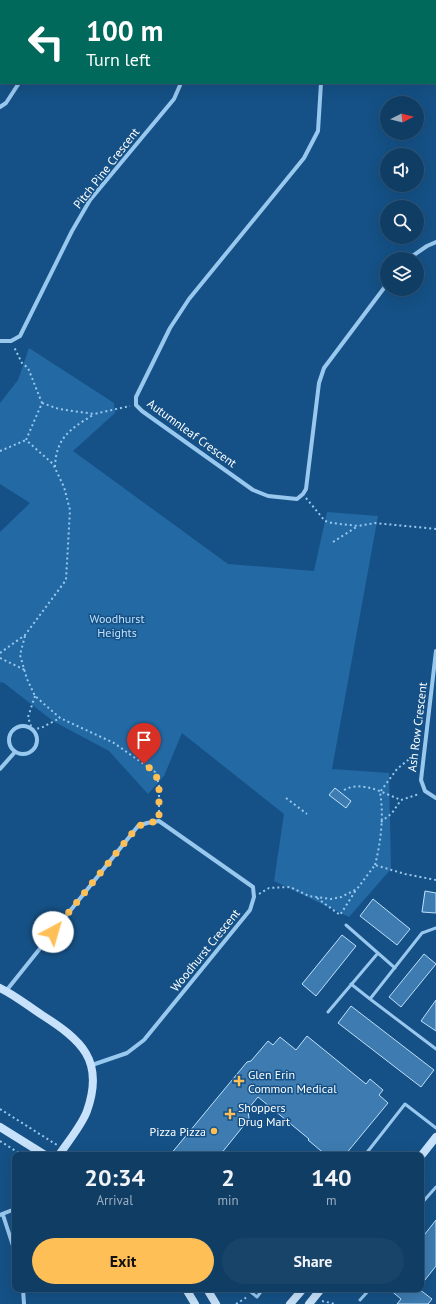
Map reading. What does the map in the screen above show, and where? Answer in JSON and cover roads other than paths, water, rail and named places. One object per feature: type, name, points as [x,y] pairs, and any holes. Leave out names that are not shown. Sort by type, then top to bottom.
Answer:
[{"type":"street","points":[[0,107],[6,103],[18,84]]},
{"type":"street","name":"Pitch Pine Crescent","points":[[0,341],[11,341],[20,336],[72,231],[90,200],[174,99],[182,84]]},
{"type":"street","name":"Autumnleaf Crescent","points":[[321,84],[318,131],[304,158],[189,299],[170,328],[136,397],[136,405],[142,411],[253,490],[268,496],[297,498],[303,494],[306,489],[319,383],[324,368],[380,293]]},
{"type":"street","points":[[418,252],[436,242]]},
{"type":"street","name":"Ash Row Crescent","points":[[436,651],[421,780],[425,791],[436,798]]},
{"type":"street","points":[[22,726],[32,729],[36,735],[37,743],[34,749],[28,754],[21,755],[14,752],[9,742],[12,732],[22,726]]},
{"type":"street","points":[[0,769],[14,752]]},
{"type":"street","name":"Woodhurst Crescent","points":[[3,990],[138,826],[159,821],[253,888],[254,897],[250,910],[144,1040],[127,1053],[92,1066]]},
{"type":"street","points":[[3,990],[69,1033],[84,1048],[92,1066],[92,1093],[87,1113],[61,1152]]},
{"type":"street","points":[[0,1127],[40,1152]]},
{"type":"street","points":[[424,1152],[436,1137]]},
{"type":"street","points":[[12,1210],[1,1215],[12,1244]]},
{"type":"street","points":[[23,1292],[24,1304]]},
{"type":"street","points":[[188,1292],[195,1304]]},
{"type":"street","points":[[209,1292],[216,1304]]},
{"type":"street","points":[[290,1304],[300,1292]]},
{"type":"street","points":[[311,1302],[319,1292]]},
{"type":"lane","points":[[346,925],[395,968]]},
{"type":"lane","points":[[370,999],[422,933],[436,928]]},
{"type":"lane","points":[[328,1012],[378,953]]},
{"type":"lane","points":[[351,984],[436,1049]]},
{"type":"lane","points":[[367,1152],[406,1104],[436,1128]]},
{"type":"lane","points":[[424,1200],[436,1186]]},
{"type":"lane","points":[[251,1292],[257,1297],[261,1292]]},
{"type":"lane","points":[[360,1300],[367,1292]]},
{"type":"place","name":"Glen Erin Common Medical","points":[[239,1081]]},
{"type":"place","name":"Shoppers Drug Mart","points":[[230,1114]]},
{"type":"place","name":"Pizza Pizza","points":[[214,1131]]},
{"type":"park label","name":"Woodhurst Heights","points":[[117,625]]}]
